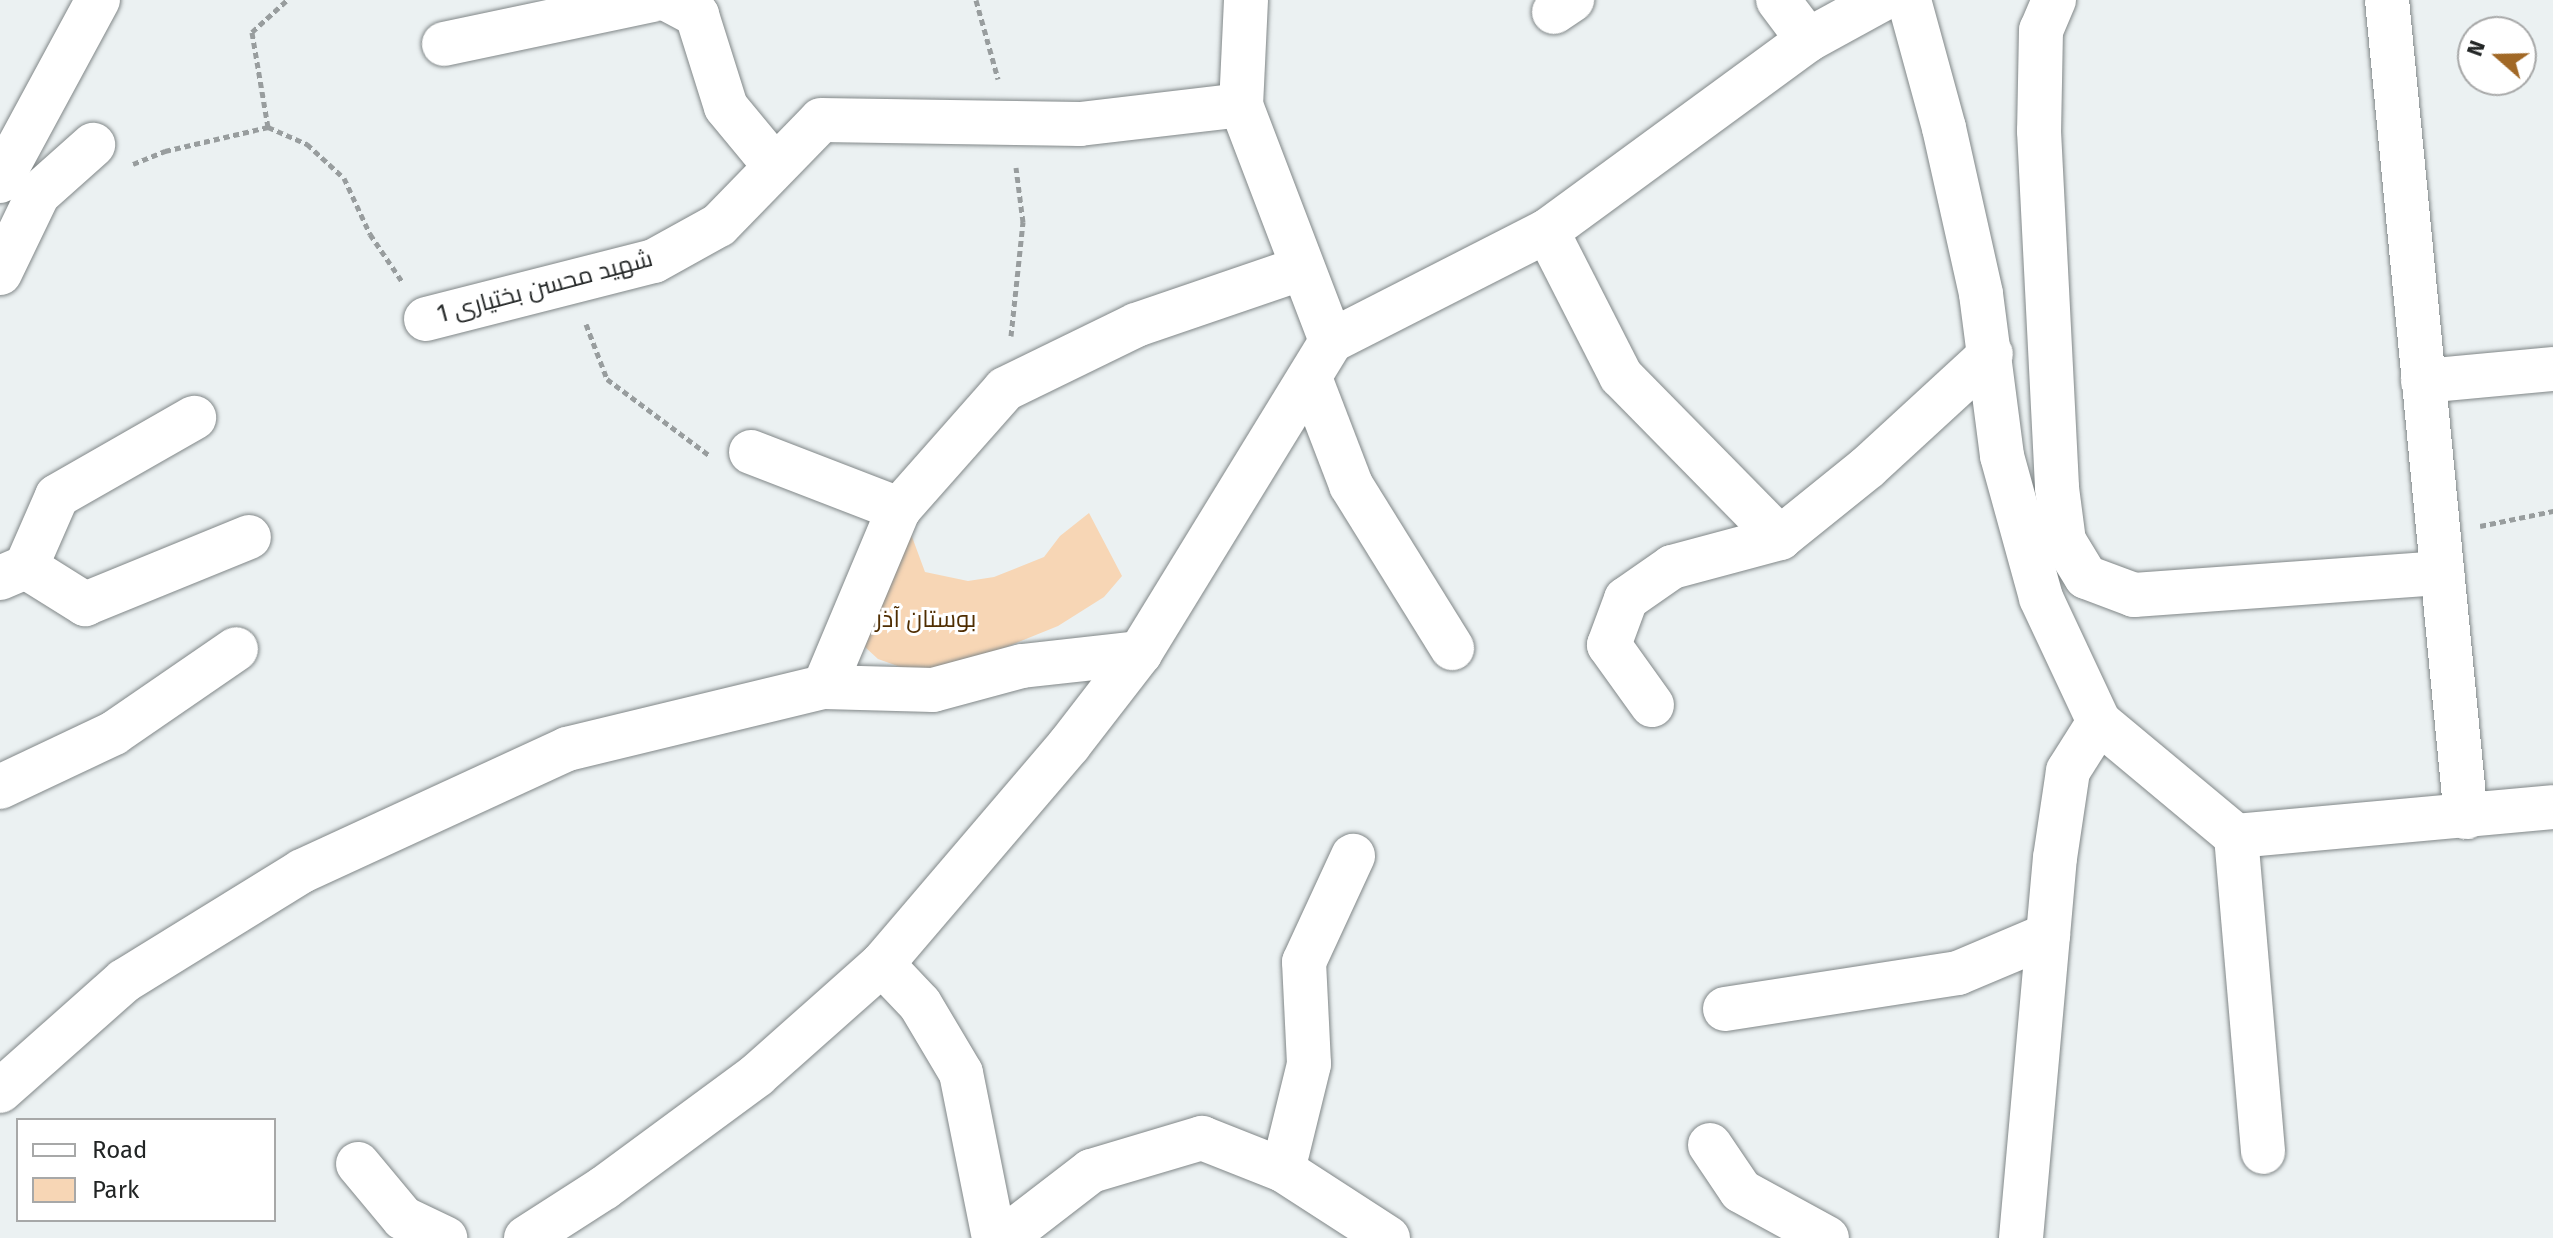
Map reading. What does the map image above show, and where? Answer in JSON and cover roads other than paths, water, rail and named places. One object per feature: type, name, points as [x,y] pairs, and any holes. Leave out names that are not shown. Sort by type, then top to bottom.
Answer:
[{"type":"street","points":[[0,181],[98,0]]},
{"type":"street","points":[[444,44],[652,0]]},
{"type":"street","points":[[669,0],[697,15],[726,107],[774,165]]},
{"type":"street","points":[[1246,0],[1241,105],[1300,269],[1331,341]]},
{"type":"street","points":[[1778,0],[1808,40]]},
{"type":"street","points":[[526,1238],[604,1188],[757,1075],[882,964],[1069,745],[1140,653],[1331,341],[1547,231],[1808,40],[1881,0]]},
{"type":"street","points":[[1909,0],[1944,128],[1991,354],[2002,456],[2041,598],[2099,722],[2236,836],[2553,809]]},
{"type":"street","points":[[2054,0],[2041,30],[2039,131],[2057,488],[2064,541],[2086,577],[2134,595],[2440,554]]},
{"type":"street","points":[[2387,0],[2466,817]]},
{"type":"street","name":"شهید محسن بختیاری 1","points":[[426,319],[654,261],[719,225],[821,120],[1080,124],[1241,105]]},
{"type":"street","points":[[0,273],[38,194],[83,154]]},
{"type":"street","points":[[1547,231],[1621,376],[1780,538]]},
{"type":"street","points":[[824,687],[899,509],[1005,389],[1136,325],[1300,269]]},
{"type":"street","points":[[1652,705],[1609,645],[1626,599],[1672,567],[1780,538],[1868,467],[1991,354]]},
{"type":"street","points":[[2423,381],[2553,369]]},
{"type":"street","points":[[1310,378],[1351,485],[1452,648]]},
{"type":"street","points":[[194,418],[57,496],[13,573],[85,604],[249,537]]},
{"type":"street","points":[[751,452],[899,509]]},
{"type":"street","points":[[0,787],[114,733],[236,649]]},
{"type":"street","points":[[0,1091],[124,981],[302,871],[567,749],[824,687],[933,690],[1022,666],[1140,653]]},
{"type":"street","points":[[2021,1238],[2048,935],[2068,771],[2099,722]]},
{"type":"street","points":[[2236,836],[2263,1152]]},
{"type":"street","points":[[1283,1170],[1309,1064],[1304,962],[1353,856]]},
{"type":"street","points":[[1725,1009],[1958,973],[2048,935]]},
{"type":"street","points":[[882,964],[920,1004],[961,1073],[994,1238]]},
{"type":"street","points":[[1004,1238],[1091,1171],[1202,1138],[1283,1170],[1388,1238]]},
{"type":"street","points":[[1710,1145],[1741,1191],[1827,1238]]},
{"type":"street","points":[[358,1164],[403,1218],[445,1238]]},
{"type":"park label","name":"بوستان آذر","points":[[926,620]]}]
